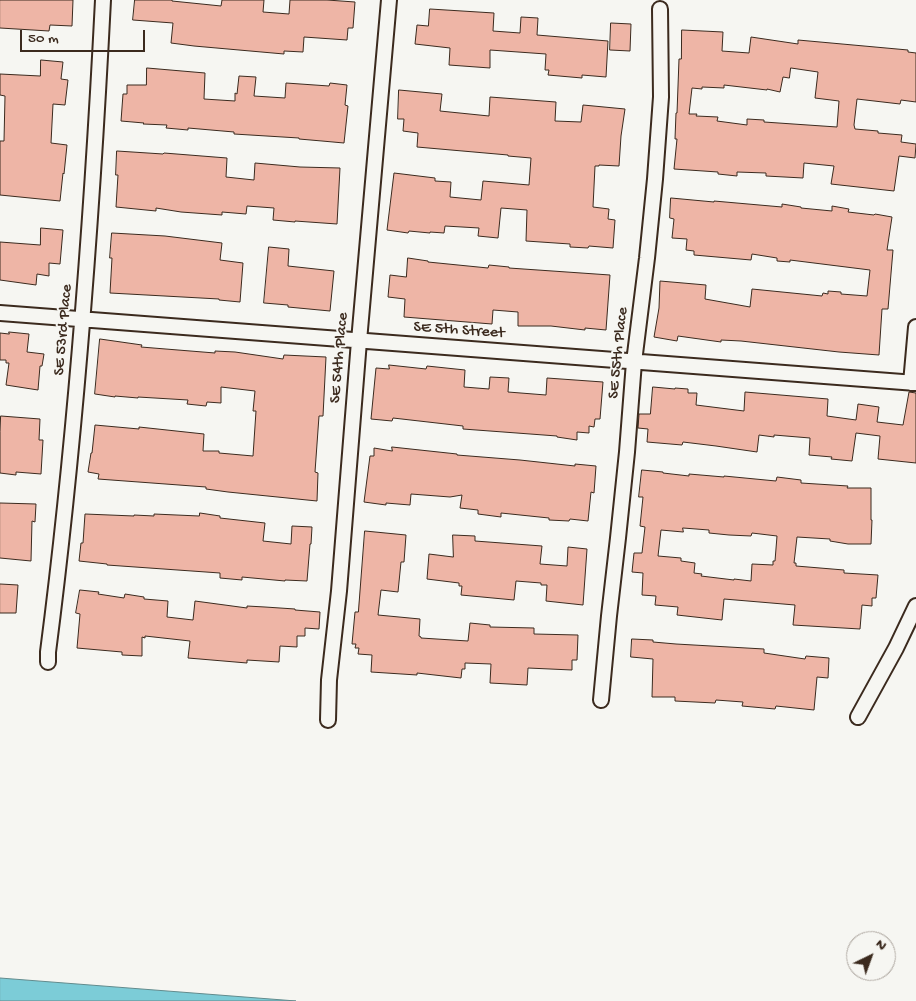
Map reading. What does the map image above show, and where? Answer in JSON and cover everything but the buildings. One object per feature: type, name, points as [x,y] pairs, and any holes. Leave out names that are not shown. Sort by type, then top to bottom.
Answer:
[{"type":"street","name":"SE 53rd Place","points":[[48,662],[59,569],[83,319],[103,0]]},
{"type":"street","name":"SE 54th Place","points":[[328,720],[329,680],[340,582],[359,340],[390,0]]},
{"type":"street","name":"SE 55th Place","points":[[601,700],[627,452],[634,362],[655,179],[661,97],[660,9]]},
{"type":"street","name":"SE 5th Street","points":[[0,313],[913,383]]},
{"type":"street","points":[[913,383],[916,327]]},
{"type":"street","points":[[858,717],[896,648],[916,606]]},
{"type":"water","points":[[0,978],[296,1001],[0,1001]]}]
